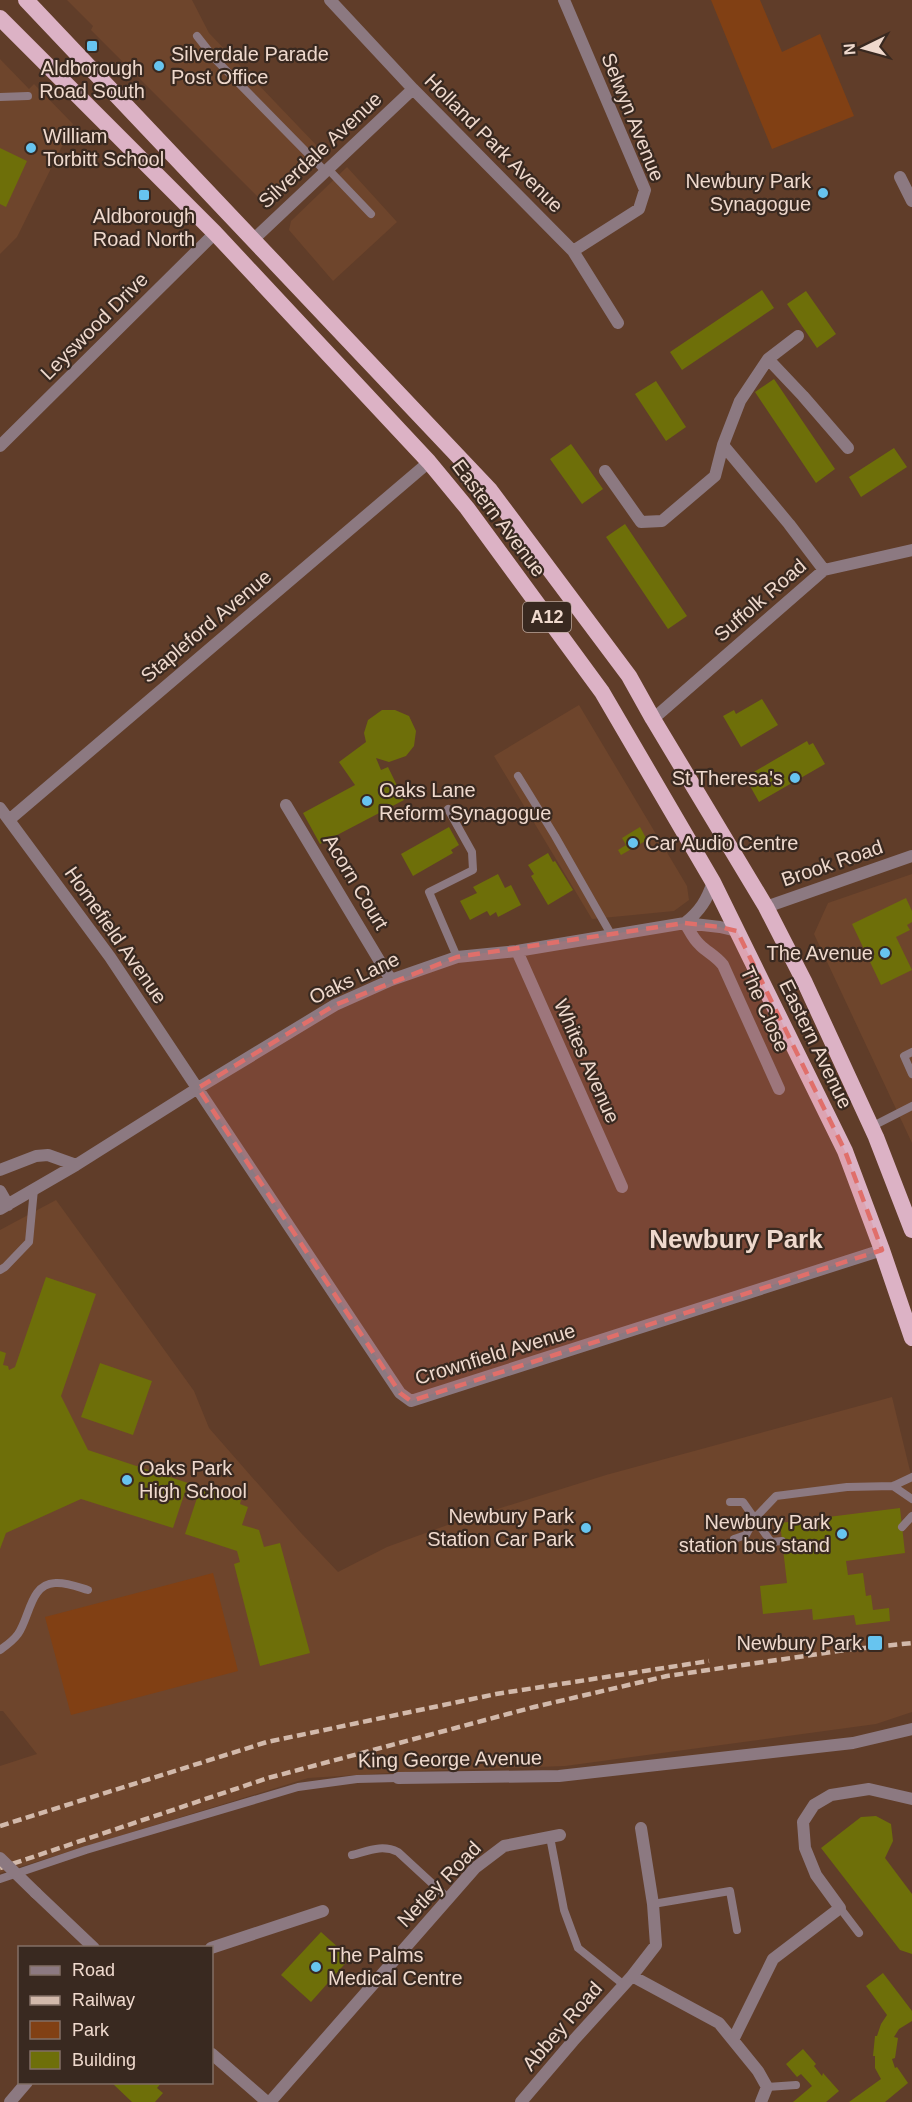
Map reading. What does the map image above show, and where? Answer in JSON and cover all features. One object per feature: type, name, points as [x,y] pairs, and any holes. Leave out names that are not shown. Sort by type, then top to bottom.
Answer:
[{"type":"highway","name":"Eastern Avenue","points":[[26,0],[490,490],[629,676],[652,719],[766,907],[805,983],[872,1127],[912,1230]]},
{"type":"highway","name":"Eastern Avenue","points":[[0,18],[216,233],[429,462],[467,508],[602,692],[713,882],[845,1151],[912,1338]]},
{"type":"street","name":"Holland Park Avenue","points":[[330,0],[413,89],[573,250],[618,323]]},
{"type":"street","name":"Selwyn Avenue","points":[[564,0],[645,190],[639,209],[573,250]]},
{"type":"street","name":"Silverdale Avenue","points":[[254,240],[413,89]]},
{"type":"street","points":[[900,177],[912,201]]},
{"type":"street","name":"Leyswood Drive","points":[[0,446],[216,233]]},
{"type":"street","points":[[605,471],[641,522],[662,521],[715,476],[723,445],[740,401],[768,359],[798,336]]},
{"type":"street","points":[[768,359],[848,448]]},
{"type":"street","points":[[723,445],[824,570]]},
{"type":"street","name":"Stapleford Avenue","points":[[9,820],[429,462]]},
{"type":"street","name":"Suffolk Road","points":[[652,719],[824,570],[912,550]]},
{"type":"street","name":"Acorn Court","points":[[286,805],[391,980]]},
{"type":"street","name":"Homefield Avenue","points":[[0,808],[110,957],[198,1088]]},
{"type":"street","name":"Brook Road","points":[[766,907],[912,856]]},
{"type":"street","points":[[685,923],[698,913],[708,898],[713,882]]},
{"type":"street","name":"Oaks Lane","points":[[4,1207],[335,1005],[391,980],[457,957],[517,951],[685,923],[737,931]]},
{"type":"street","name":"The Close","points":[[685,923],[702,947],[716,956],[723,965],[779,1089]]},
{"type":"street","name":"Whites Avenue","points":[[517,951],[622,1187]]},
{"type":"street","name":"Crownfield Avenue","points":[[198,1088],[400,1393],[411,1401],[882,1250]]},
{"type":"street","points":[[0,1170],[36,1156],[48,1155],[76,1165]]},
{"type":"street","points":[[0,1191],[4,1207]]},
{"type":"street","name":"King George Avenue","points":[[398,1778],[559,1776],[853,1743],[912,1730]]},
{"type":"street","points":[[733,2040],[773,1959],[840,1908],[816,1875],[805,1848],[803,1822],[814,1805],[831,1795],[869,1789],[912,1799]]},
{"type":"street","name":"Abbey Road","points":[[521,2102],[656,1945],[653,1904],[641,1828]]},
{"type":"street","name":"Netley Road","points":[[268,2102],[475,1868],[504,1846],[555,1836]]},
{"type":"street","points":[[0,1858],[93,1946]]},
{"type":"street","points":[[213,1946],[323,1911]]},
{"type":"street","points":[[628,1980],[719,2023],[758,2071],[767,2087],[761,2102]]},
{"type":"street","points":[[213,2055],[268,2102]]},
{"type":"street","points":[[10,2102],[25,2084]]},
{"type":"lane","points":[[197,36],[215,59],[370,214]]},
{"type":"lane","points":[[0,97],[28,96]]},
{"type":"lane","points":[[518,777],[555,836],[612,936]]},
{"type":"lane","points":[[448,808],[472,852],[473,870],[429,892],[457,957]]},
{"type":"lane","points":[[912,1052],[904,1056],[912,1074]]},
{"type":"lane","points":[[872,1127],[912,1106]]},
{"type":"lane","points":[[0,1269],[29,1242],[34,1189]]},
{"type":"lane","points":[[734,1539],[746,1535],[755,1518],[776,1496],[847,1487],[893,1485],[912,1477]]},
{"type":"lane","points":[[893,1485],[912,1499]]},
{"type":"lane","points":[[730,1502],[743,1502],[771,1542],[782,1541]]},
{"type":"lane","points":[[902,1527],[912,1516]]},
{"type":"lane","points":[[0,1650],[18,1634],[42,1586],[55,1582],[88,1590]]},
{"type":"lane","name":"King George Avenue","points":[[0,1879],[86,1850],[298,1787],[357,1779],[398,1778]]},
{"type":"lane","points":[[555,1836],[564,1910],[578,1948],[628,1980]]},
{"type":"lane","points":[[352,1855],[383,1847],[398,1852],[449,1899]]},
{"type":"lane","points":[[653,1904],[730,1891],[737,1930]]},
{"type":"lane","points":[[840,1908],[859,1932]]},
{"type":"lane","points":[[767,2087],[796,2085]]},
{"type":"highlighted area","points":[[685,923],[737,931],[845,1151],[882,1250],[411,1401],[400,1393],[198,1088],[335,1005],[457,957]]},
{"type":"shaded area","points":[[67,0],[192,0],[209,33],[319,148],[272,197],[259,198],[91,30],[93,26]]},
{"type":"shaded area","name":"William Torbitt School","points":[[0,59],[29,89],[34,84],[73,124],[17,237],[0,254]]},
{"type":"shaded area","points":[[347,167],[397,222],[333,281],[289,230],[291,221]]},
{"type":"shaded area","points":[[579,705],[687,886],[689,900],[674,911],[592,919],[494,756]]},
{"type":"shaded area","points":[[912,874],[912,1143],[814,934],[828,903]]},
{"type":"shaded area","points":[[56,1200],[194,1391],[209,1428],[338,1572],[387,1547],[453,1523],[606,1475],[892,1397],[912,1479],[912,1712],[876,1724],[565,1766],[308,1778],[0,1873],[0,1766],[37,1754],[3,1711],[0,1711],[0,1230]]},
{"type":"green space","points":[[711,0],[760,0],[782,52],[820,34],[854,116],[772,149]]},
{"type":"green space","points":[[213,1573],[238,1671],[71,1715],[45,1617]]},
{"type":"building","points":[[0,148],[27,161],[6,207],[0,204]]},
{"type":"building","points":[[762,290],[774,308],[682,370],[670,352]]},
{"type":"building","points":[[806,291],[836,334],[817,348],[787,304]]},
{"type":"building","points":[[774,379],[835,469],[816,483],[755,392]]},
{"type":"building","points":[[656,381],[686,427],[666,441],[635,394]]},
{"type":"building","points":[[571,444],[603,489],[582,504],[550,459]]},
{"type":"building","points":[[894,448],[907,467],[861,497],[849,477]]},
{"type":"building","points":[[625,524],[687,616],[668,629],[606,537]]},
{"type":"building","points":[[762,699],[778,725],[741,747],[723,716],[734,710],[736,714]]},
{"type":"building","points":[[382,710],[395,710],[409,716],[416,731],[414,746],[406,756],[389,762],[376,758],[381,770],[388,767],[404,800],[320,844],[303,813],[355,785],[339,762],[366,742],[364,733],[368,720]]},
{"type":"building","points":[[807,741],[809,745],[813,743],[825,764],[759,802],[745,777]]},
{"type":"building","points":[[449,827],[459,845],[451,850],[453,853],[413,876],[401,854]]},
{"type":"building","name":"Car Audio Centre","points":[[640,827],[647,840],[621,855],[618,850],[626,845],[622,838]]},
{"type":"building","points":[[548,853],[573,890],[548,905],[531,876],[534,874],[528,865]]},
{"type":"building","points":[[498,874],[505,888],[511,885],[521,905],[498,917],[496,912],[490,916],[487,911],[470,920],[460,901],[477,893],[473,887]]},
{"type":"building","name":"The Avenue","points":[[906,898],[912,911],[912,922],[907,925],[910,930],[896,937],[912,970],[881,985],[852,924]]},
{"type":"building","name":"Oaks Park High School","points":[[46,1277],[96,1294],[61,1396],[88,1450],[188,1483],[173,1528],[81,1499],[6,1533],[0,1549],[0,1351],[6,1353],[3,1365],[8,1366],[9,1370],[15,1367]]},
{"type":"building","points":[[100,1363],[152,1381],[133,1435],[81,1417]]},
{"type":"building","points":[[201,1486],[241,1500],[240,1504],[248,1507],[242,1525],[259,1530],[264,1547],[280,1543],[310,1653],[260,1666],[234,1564],[240,1562],[237,1551],[185,1534]]},
{"type":"building","points":[[900,1508],[905,1553],[846,1561],[848,1575],[863,1573],[866,1596],[871,1595],[873,1610],[889,1608],[890,1621],[856,1625],[854,1615],[813,1620],[812,1609],[763,1614],[760,1586],[787,1583],[780,1523]]},
{"type":"building","points":[[876,1816],[891,1824],[893,1841],[885,1858],[912,1894],[912,1954],[900,1950],[821,1848],[861,1817]]},
{"type":"building","name":"The Palms Medical Centre","points":[[321,1932],[350,1958],[311,2002],[281,1975]]},
{"type":"building","points":[[883,1973],[912,2011],[912,2021],[899,2029],[894,2037],[898,2038],[895,2058],[892,2059],[895,2068],[897,2067],[908,2083],[885,2102],[849,2102],[881,2079],[875,2068],[875,2056],[873,2056],[875,2036],[887,2015],[866,1986]]},
{"type":"building","points":[[803,2049],[816,2064],[814,2066],[822,2076],[823,2073],[839,2091],[826,2102],[793,2102],[812,2086],[801,2074],[797,2077],[786,2064]]},
{"type":"building","points":[[113,2084],[160,2084],[157,2088],[163,2093],[155,2102],[132,2102]]},
{"type":"railway","points":[[0,1868],[268,1778],[534,1707],[667,1676],[846,1650],[912,1643]]},
{"type":"railway","points":[[0,1826],[267,1742],[496,1694],[709,1661]]},
{"type":"place","name":"Aldborough Road South","points":[[92,46]]},
{"type":"place","name":"Silverdale Parade Post Office","points":[[159,66]]},
{"type":"place","name":"William Torbitt School","points":[[31,148]]},
{"type":"place","name":"Newbury Park Synagogue","points":[[823,193]]},
{"type":"place","name":"Aldborough Road North","points":[[144,195]]},
{"type":"place","name":"St Theresa's","points":[[795,778]]},
{"type":"place","name":"Oaks Lane Reform Synagogue","points":[[367,801]]},
{"type":"place","name":"Car Audio Centre","points":[[633,843]]},
{"type":"place","name":"The Avenue","points":[[885,953]]},
{"type":"place","name":"Oaks Park High School","points":[[127,1480]]},
{"type":"place","name":"Newbury Park Station Car Park","points":[[586,1528]]},
{"type":"place","name":"Newbury Park station bus stand","points":[[842,1534]]},
{"type":"place","name":"Newbury Park","points":[[875,1643]]},
{"type":"place","name":"The Palms Medical Centre","points":[[316,1967]]},
{"type":"district","name":"Newbury Park","points":[[736,1239]]}]
